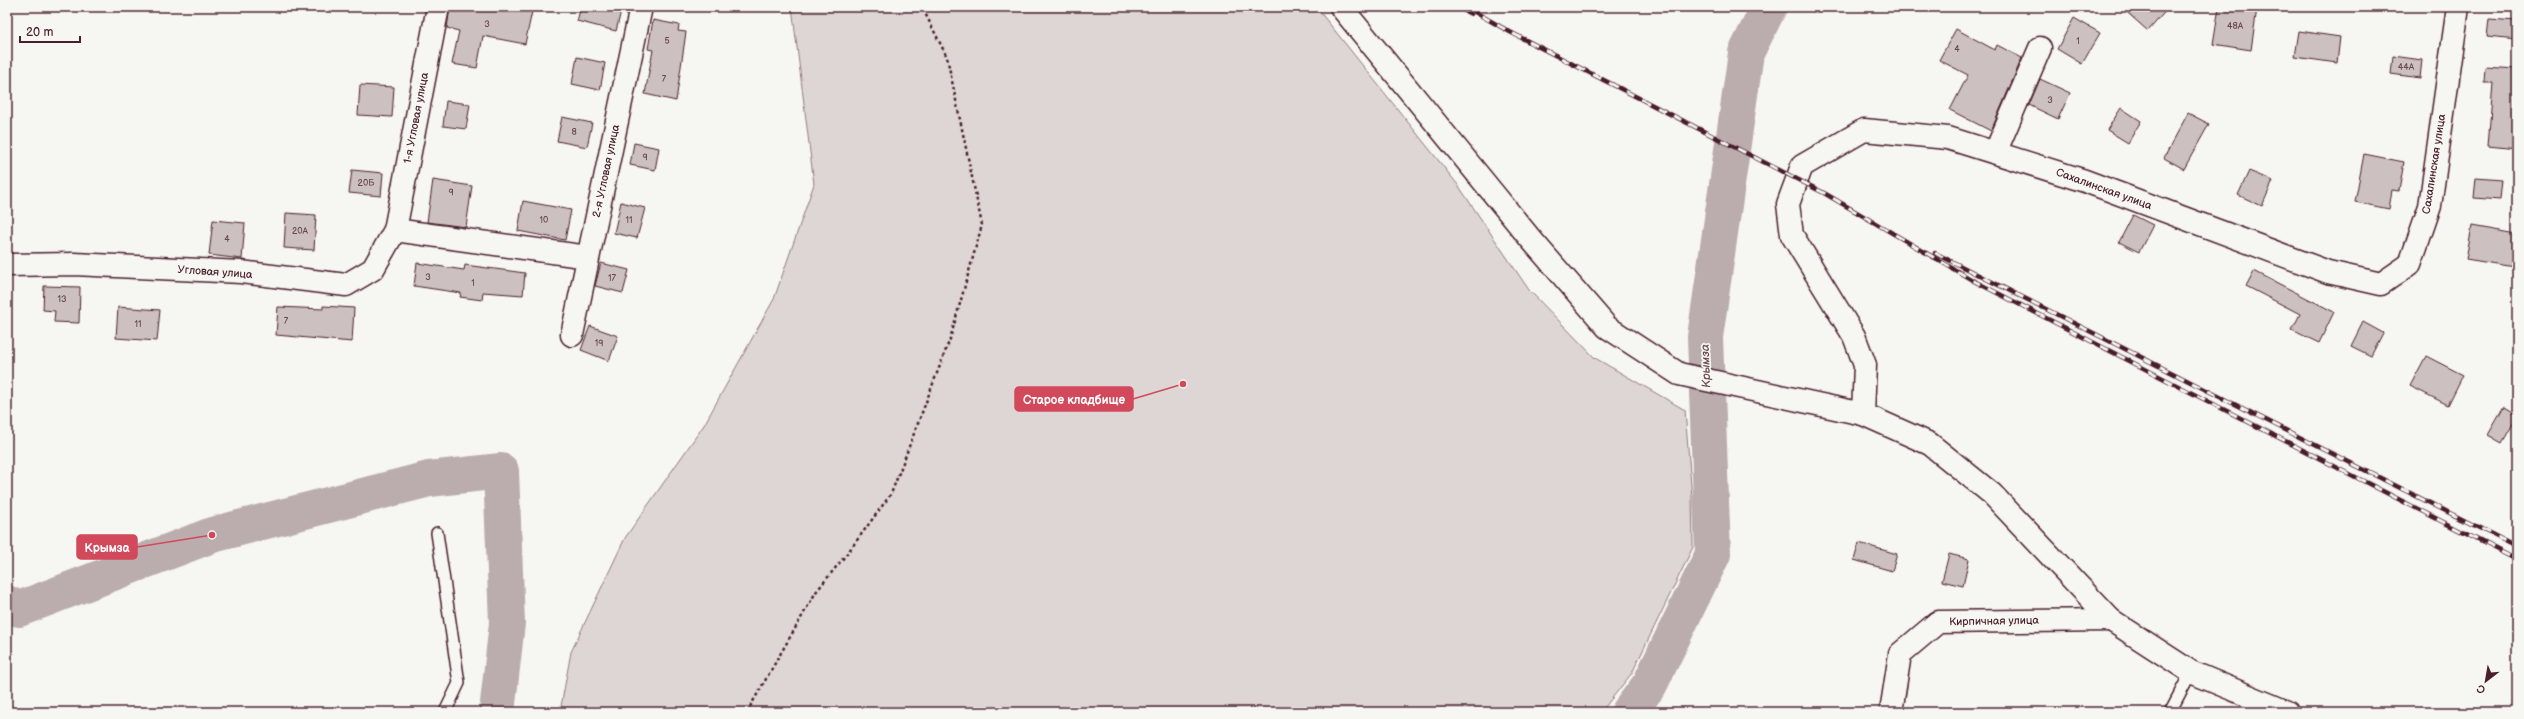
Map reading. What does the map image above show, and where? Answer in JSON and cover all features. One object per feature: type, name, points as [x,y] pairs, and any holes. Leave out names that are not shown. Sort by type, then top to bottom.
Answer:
[{"type":"street","name":"1-я Угловая улица","points":[[395,230],[438,7]]},
{"type":"street","name":"2-я Угловая улица","points":[[572,335],[641,7]]},
{"type":"street","points":[[1341,7],[1524,230],[1607,327],[1679,374],[1863,414],[1930,444],[1992,494],[2111,620],[2191,672],[2287,712]]},
{"type":"street","name":"Сахалинская улица","points":[[1863,414],[1865,365],[1854,336],[1792,236],[1788,204],[1802,166],[1864,130],[1948,138],[2085,181],[2328,272],[2381,284],[2410,264],[2430,206],[2458,7]]},
{"type":"street","points":[[1995,153],[2040,48]]},
{"type":"street","points":[[395,230],[588,257]]},
{"type":"street","name":"Угловая улица","points":[[7,265],[74,264],[241,272],[346,285],[373,269],[395,230]]},
{"type":"street","name":"Кирпичная улица","points":[[1891,712],[1900,654],[1938,622],[2111,620]]},
{"type":"lane","points":[[437,534],[459,683],[446,712]]},
{"type":"lane","points":[[2170,712],[2191,672]]},
{"type":"path","points":[[747,712],[816,592],[849,552],[891,494],[950,339],[982,225],[947,57],[922,7]]},
{"type":"shaded area","points":[[792,7],[1316,7],[1458,185],[1529,290],[1595,358],[1685,410],[1692,498],[1693,547],[1632,673],[1601,712],[560,712],[571,652],[625,538],[704,425],[774,299],[814,184]]},
{"type":"building","points":[[450,7],[533,7],[525,44],[483,36],[477,68],[452,64],[459,31],[447,28]]},
{"type":"building","points":[[581,7],[622,7],[616,31],[577,21]]},
{"type":"building","points":[[2121,7],[2169,7],[2148,31]]},
{"type":"building","points":[[2219,7],[2257,8],[2251,50],[2213,44]]},
{"type":"building","points":[[2074,18],[2100,33],[2082,64],[2057,49]]},
{"type":"building","points":[[2489,19],[2517,21],[2517,40],[2487,37]]},
{"type":"building","points":[[653,20],[679,25],[678,31],[686,32],[676,101],[645,94],[653,50],[648,49]]},
{"type":"building","points":[[1956,29],[1995,50],[1997,45],[2022,58],[1991,131],[1950,110],[1968,75],[1939,60]]},
{"type":"building","points":[[2299,31],[2340,37],[2337,63],[2295,57]]},
{"type":"building","points":[[2393,56],[2422,60],[2420,78],[2391,74]]},
{"type":"building","points":[[577,57],[605,63],[600,90],[572,84]]},
{"type":"building","points":[[2485,67],[2517,69],[2517,149],[2488,146],[2493,83],[2484,83]]},
{"type":"building","points":[[2040,79],[2070,93],[2058,119],[2029,105]]},
{"type":"building","points":[[360,85],[394,87],[392,117],[358,115]]},
{"type":"building","points":[[446,101],[470,104],[466,129],[443,126]]},
{"type":"building","points":[[2121,108],[2141,121],[2128,143],[2107,130]]},
{"type":"building","points":[[2188,113],[2209,124],[2184,169],[2164,158]]},
{"type":"building","points":[[562,117],[592,123],[587,147],[557,141]]},
{"type":"building","points":[[634,143],[659,148],[655,170],[630,165]]},
{"type":"building","points":[[2364,154],[2404,162],[2399,191],[2392,190],[2389,209],[2355,202]]},
{"type":"building","points":[[352,170],[383,173],[381,196],[349,193]]},
{"type":"building","points":[[2249,171],[2273,181],[2262,206],[2238,195]]},
{"type":"building","points":[[2476,178],[2502,180],[2500,200],[2474,198]]},
{"type":"building","points":[[433,180],[472,186],[466,227],[427,222]]},
{"type":"building","points":[[523,201],[571,210],[565,240],[518,231]]},
{"type":"building","points":[[621,202],[645,208],[637,238],[614,233]]},
{"type":"building","points":[[286,213],[316,215],[314,250],[284,248]]},
{"type":"building","points":[[2133,215],[2153,225],[2139,252],[2119,242]]},
{"type":"building","points":[[213,220],[245,223],[242,259],[209,255]]},
{"type":"building","points":[[2472,226],[2517,234],[2514,267],[2466,259]]},
{"type":"building","points":[[417,263],[464,270],[465,265],[525,273],[523,295],[483,292],[482,300],[460,297],[461,293],[414,286]]},
{"type":"building","points":[[601,263],[629,270],[623,293],[595,286]]},
{"type":"building","points":[[2254,271],[2334,312],[2319,343],[2292,330],[2300,314],[2246,286]]},
{"type":"building","points":[[44,286],[80,287],[79,323],[54,322],[55,311],[43,310]]},
{"type":"building","points":[[323,306],[354,308],[352,342],[276,335],[278,307],[323,309]]},
{"type":"building","points":[[118,307],[160,310],[157,341],[116,338]]},
{"type":"building","points":[[2363,322],[2383,333],[2371,356],[2351,346]]},
{"type":"building","points":[[590,326],[618,336],[609,361],[581,350]]},
{"type":"building","points":[[2426,356],[2463,375],[2448,405],[2410,386]]},
{"type":"building","points":[[2504,407],[2517,415],[2517,417],[2502,443],[2488,435]]},
{"type":"building","points":[[1859,543],[1897,554],[1892,571],[1854,560]]},
{"type":"building","points":[[1949,554],[1969,559],[1963,586],[1942,581]]},
{"type":"waterway","name":"Крымза","points":[[1629,712],[1650,684],[1713,554],[1705,337],[1746,53],[1769,7]]},
{"type":"waterway","name":"Крымза","points":[[7,603],[19,609],[212,535],[429,479],[501,471],[507,623],[497,712]]},
{"type":"railway","points":[[1457,7],[1471,14]]},
{"type":"railway","points":[[1466,7],[1510,32],[1824,193],[1974,281],[2517,560]]},
{"type":"railway","points":[[1935,253],[2517,547]]},
{"type":"place","name":"Старое кладбище","points":[[1183,384]]},
{"type":"place","name":"Крымза","points":[[212,535]]}]
